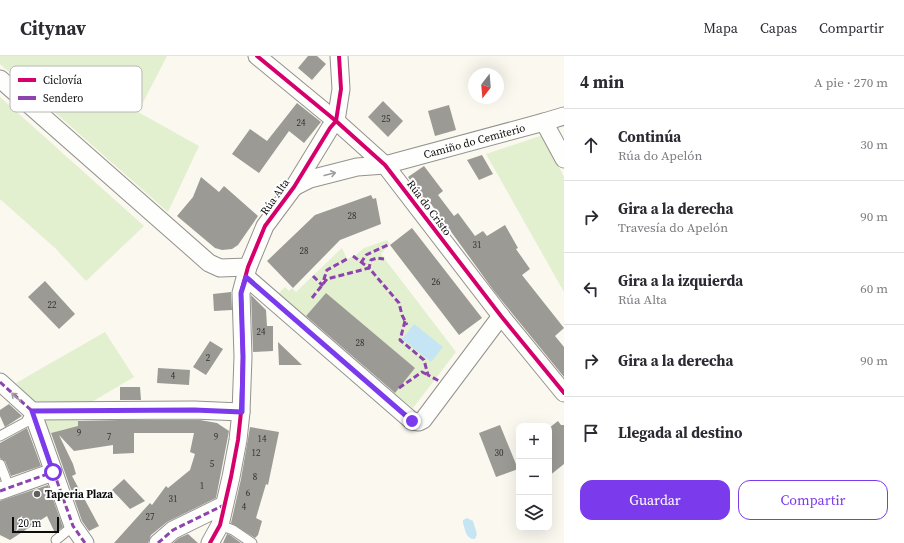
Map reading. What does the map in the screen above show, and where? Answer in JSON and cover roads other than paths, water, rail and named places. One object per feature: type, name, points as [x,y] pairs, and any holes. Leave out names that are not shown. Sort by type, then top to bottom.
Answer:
[{"type":"street","name":"Rúa do Cristo","points":[[257,56],[336,121],[385,165],[501,316],[564,393]]},
{"type":"street","points":[[336,121],[341,89],[338,56]]},
{"type":"street","points":[[0,79],[10,88]]},
{"type":"street","points":[[37,112],[209,263],[220,268],[247,272],[412,421],[418,422],[423,420],[501,316]]},
{"type":"street","name":"Camiño do Cemiterio","points":[[385,165],[564,116]]},
{"type":"street","name":"Rúa Alta","points":[[210,543],[220,525],[232,477],[242,412],[243,357],[241,293],[247,272],[265,226],[294,187],[330,128],[336,121]]},
{"type":"street","points":[[544,122],[564,159]]},
{"type":"street","name":"Rúa Alta","points":[[294,187],[310,179],[351,169],[385,165]]},
{"type":"street","points":[[0,382],[32,411],[73,526],[85,543]]},
{"type":"street","points":[[32,411],[194,410],[242,412]]},
{"type":"street","points":[[4,489],[53,472]]},
{"type":"street","points":[[158,543],[172,530],[224,505]]},
{"type":"lane","points":[[0,436],[26,422],[32,411]]},
{"type":"lane","points":[[0,464],[4,489]]},
{"type":"lane","points":[[220,525],[234,530],[252,543]]},
{"type":"lane","points":[[56,540],[73,526]]},
{"type":"water","points":[[414,324],[443,347],[431,362],[402,339]]},
{"type":"water","points":[[467,518],[473,521],[477,534],[475,539],[470,538],[465,531],[463,520]]},
{"type":"place","name":"Taperia Plaza","points":[[37,494]]}]
